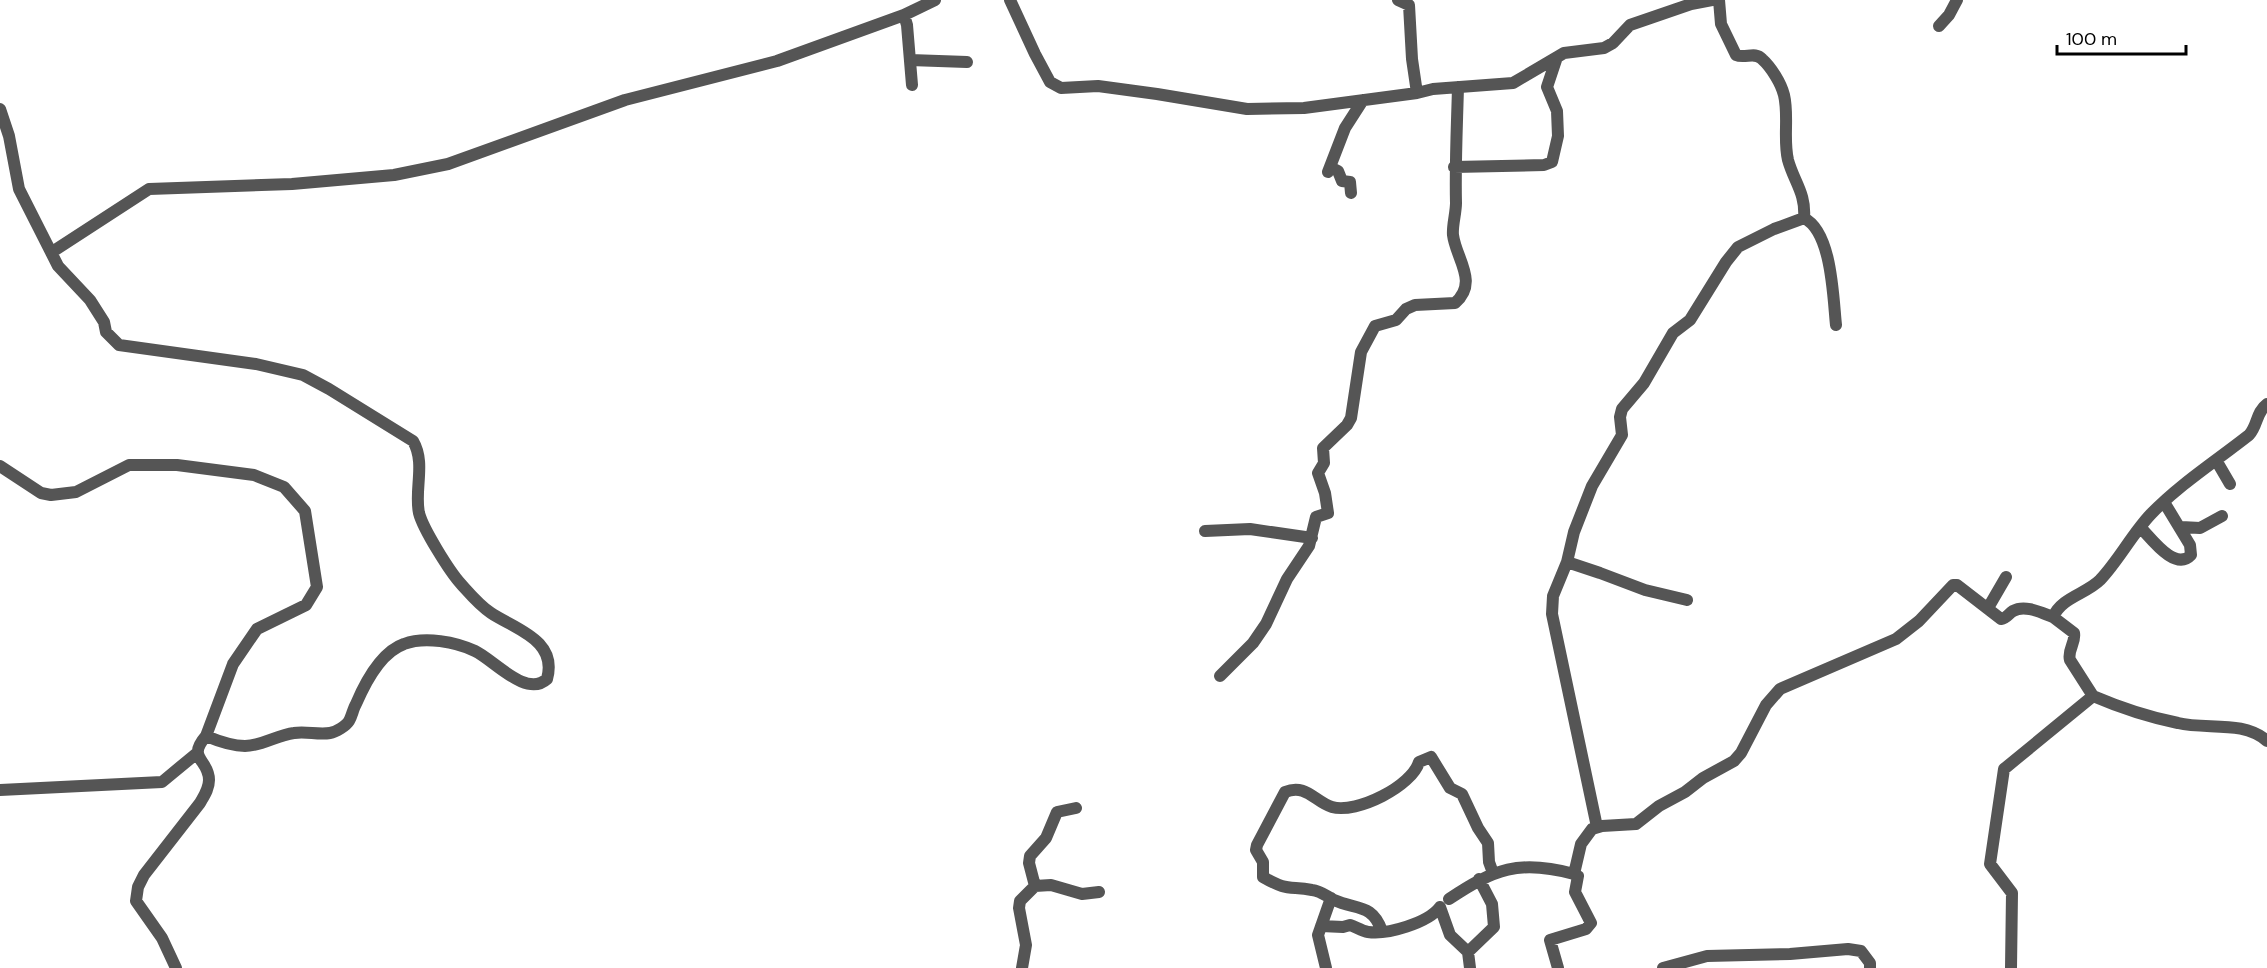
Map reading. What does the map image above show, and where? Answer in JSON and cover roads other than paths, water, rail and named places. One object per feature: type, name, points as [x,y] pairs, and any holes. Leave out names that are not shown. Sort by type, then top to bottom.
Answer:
[{"type":"street","points":[[52,252],[149,189],[292,184],[394,175],[448,164],[625,100],[777,61],[904,15],[935,0]]},
{"type":"street","points":[[1010,0],[1050,82],[1060,88],[1110,88],[1247,109],[1304,108],[1433,89],[1513,83],[1564,53],[1604,48],[1613,43],[1630,25],[1691,4],[1712,0]]},
{"type":"street","points":[[1398,0],[1409,5],[1412,60],[1418,93]]},
{"type":"street","points":[[1719,0],[1721,24],[1736,55],[1761,57],[1777,79],[1784,94],[1788,162],[1805,201],[1804,218]]},
{"type":"street","points":[[1939,26],[1949,15],[1957,0]]},
{"type":"street","points":[[904,15],[907,25],[912,86]]},
{"type":"street","points":[[1454,168],[1544,165],[1552,162],[1558,136],[1557,111],[1547,87],[1557,57]]},
{"type":"street","points":[[910,60],[967,62]]},
{"type":"street","points":[[1220,676],[1259,635],[1287,579],[1306,551],[1317,516],[1328,513],[1325,493],[1318,473],[1324,463],[1323,448],[1347,425],[1351,418],[1361,351],[1375,326],[1396,320],[1406,309],[1415,305],[1455,303],[1466,290],[1465,270],[1453,233],[1458,87]]},
{"type":"street","points":[[1351,193],[1350,182],[1342,181],[1338,171],[1329,170],[1345,128],[1363,100]]},
{"type":"street","points":[[0,109],[9,136],[19,189],[58,266],[90,300],[104,322],[106,332],[119,345],[256,364],[303,375],[413,441],[416,446],[419,468],[419,514],[448,569],[488,612],[529,634],[542,645],[548,659],[547,679],[538,684],[529,684],[523,683],[478,652],[458,644],[439,642],[404,644],[382,660],[361,692],[349,721],[333,733],[293,733],[246,747],[223,743],[206,736]]},
{"type":"street","points":[[1804,218],[1814,224],[1826,252],[1832,282],[1836,325]]},
{"type":"street","points":[[1597,827],[1552,614],[1557,585],[1567,562],[1574,532],[1588,495],[1621,439],[1622,409],[1644,383],[1673,333],[1690,320],[1738,247],[1774,229],[1804,218]]},
{"type":"street","points":[[2053,617],[2058,609],[2072,597],[2099,580],[2140,526],[2164,502],[2254,430],[2258,424],[2259,413],[2267,404]]},
{"type":"street","points":[[2216,460],[2230,484]]},
{"type":"street","points":[[0,466],[41,493],[51,495],[76,492],[129,465],[177,465],[254,475],[284,488],[305,511],[317,586],[306,605],[257,629],[233,664],[206,736],[198,744],[197,753],[208,775],[207,791],[144,875],[138,887],[136,901],[162,938],[176,968]]},
{"type":"street","points":[[2140,526],[2172,558],[2183,560],[2191,555],[2181,527],[2164,502]]},
{"type":"street","points":[[2181,527],[2200,528],[2222,516]]},
{"type":"street","points":[[1205,531],[1251,529],[1311,538]]},
{"type":"street","points":[[1567,562],[1644,590],[1687,600]]},
{"type":"street","points":[[1988,608],[2006,578]]},
{"type":"street","points":[[1574,874],[1581,844],[1587,834],[1597,827],[1634,825],[1702,778],[1734,761],[1741,753],[1766,705],[1780,689],[1896,639],[1919,621],[1951,586],[1957,585],[2003,620],[2016,609],[2022,609],[2053,617],[2074,633],[2070,660],[2093,696],[2124,710],[2180,724],[2212,728],[2239,728],[2260,735],[2267,741]]},
{"type":"street","points":[[2011,968],[2012,893],[1990,864],[2004,769],[2093,696]]},
{"type":"street","points":[[0,790],[162,782],[197,753]]},
{"type":"street","points":[[1382,931],[1375,917],[1364,908],[1331,898],[1316,890],[1279,886],[1262,874],[1263,862],[1256,848],[1282,796],[1290,789],[1297,789],[1316,796],[1334,807],[1368,803],[1413,774],[1419,762],[1431,757],[1450,788],[1462,794],[1478,828],[1488,843],[1489,862],[1493,873]]},
{"type":"street","points":[[1035,885],[1029,864],[1030,856],[1046,838],[1057,812],[1076,808]]},
{"type":"street","points":[[1449,899],[1479,879],[1493,873],[1532,866],[1578,876],[1575,892],[1591,923],[1586,928],[1550,940],[1558,968]]},
{"type":"street","points":[[1468,952],[1494,927],[1492,904],[1479,879]]},
{"type":"street","points":[[1035,885],[1057,886],[1082,894],[1099,892]]},
{"type":"street","points":[[1022,968],[1026,945],[1019,908],[1020,902],[1035,885]]},
{"type":"street","points":[[1326,968],[1318,935],[1331,898]]},
{"type":"street","points":[[1321,926],[1350,925],[1365,932],[1390,932],[1428,918],[1440,907],[1450,935],[1468,952],[1470,968]]},
{"type":"street","points":[[1663,968],[1707,956],[1790,954],[1848,949],[1862,951],[1866,955],[1870,968]]}]
